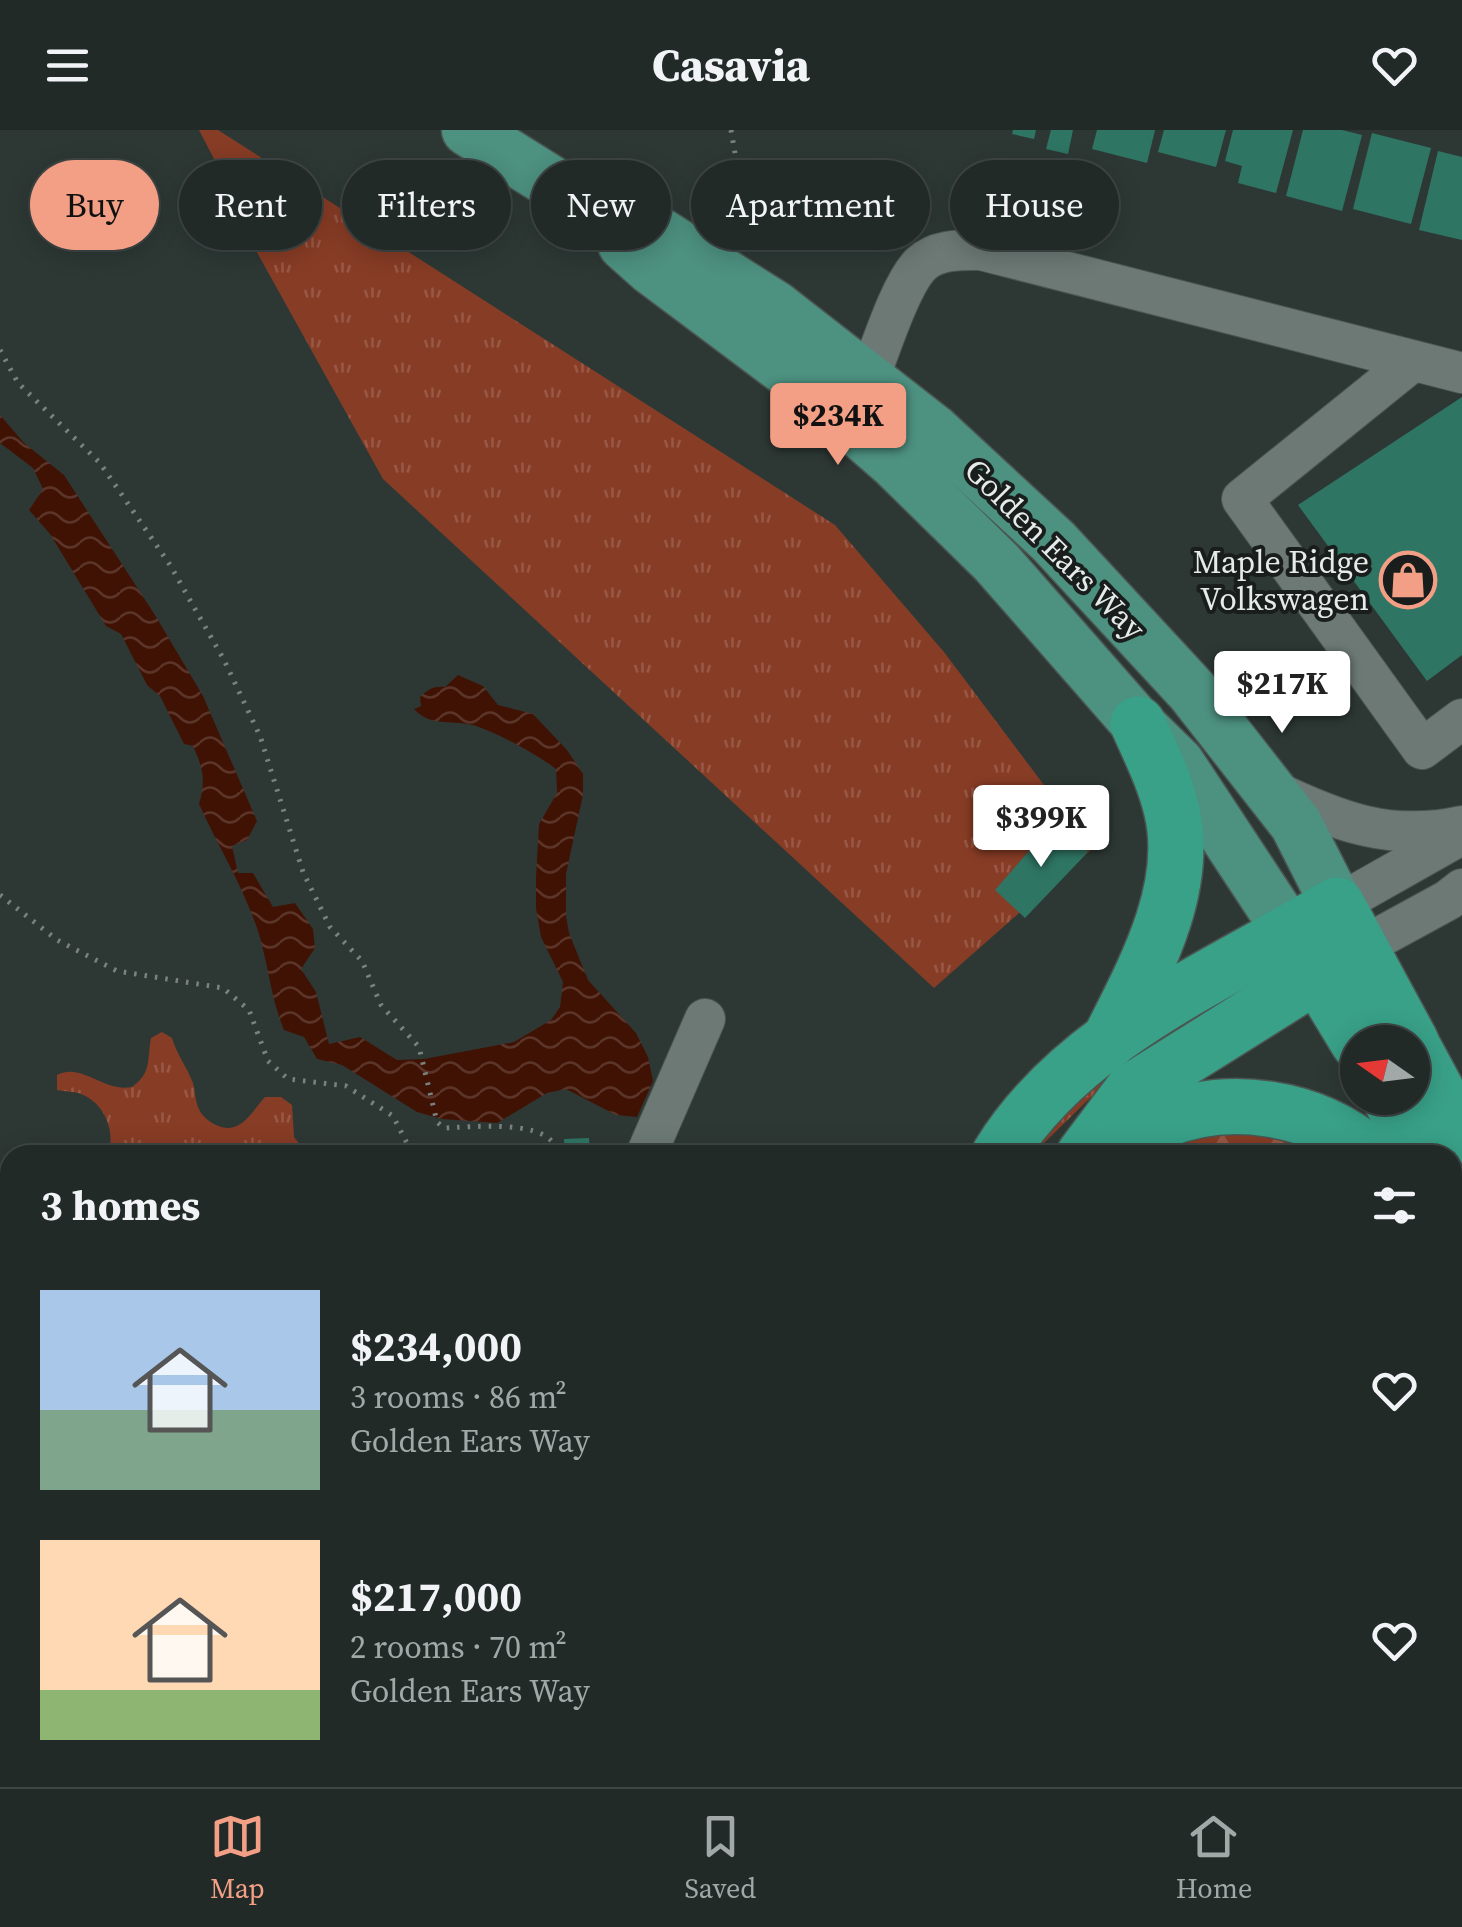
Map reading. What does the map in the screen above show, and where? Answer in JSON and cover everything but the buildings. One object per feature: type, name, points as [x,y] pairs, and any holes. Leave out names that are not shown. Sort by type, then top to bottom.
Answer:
[{"type":"highway","points":[[1109,1041],[1152,950],[1173,879],[1176,844],[1172,814],[1159,770],[1138,724]]},
{"type":"highway","points":[[1004,1145],[1017,1124],[1050,1090],[1132,1024],[1326,939]]},
{"type":"highway","points":[[1092,1145],[1132,1091],[1326,939]]},
{"type":"highway","name":"Golden Ears Way","points":[[1326,939],[1353,1025]]},
{"type":"highway","name":"Golden Ears Way","points":[[1326,939],[1396,1025]]},
{"type":"highway","name":"Golden Ears Way","points":[[1430,1078],[1462,1138]]},
{"type":"highway","points":[[1115,1145],[1160,1121],[1230,1107],[1276,1109],[1315,1120],[1359,1145]]},
{"type":"highway","points":[[1399,1115],[1414,1145]]},
{"type":"main road","name":"Golden Ears Way","points":[[468,130],[531,169]]},
{"type":"main road","name":"Golden Ears Way","points":[[671,241],[775,307],[934,432],[1054,542],[1148,640],[1296,824],[1326,939]]},
{"type":"main road","name":"Golden Ears Way","points":[[631,250],[795,376],[895,463],[996,562],[1138,724],[1178,763],[1326,939]]},
{"type":"lane","points":[[869,378],[911,279],[922,263],[941,253],[959,250],[981,250],[1462,373]]},
{"type":"lane","points":[[1413,361],[1242,499],[1422,749],[1462,719]]},
{"type":"lane","points":[[1272,790],[1307,807],[1384,832],[1413,834],[1462,826]]},
{"type":"lane","points":[[1326,939],[1462,834]]},
{"type":"lane","points":[[1326,939],[1448,900],[1462,889]]},
{"type":"lane","points":[[650,1145],[705,1018]]},
{"type":"path","points":[[731,130],[736,159]]},
{"type":"path","points":[[0,350],[18,383],[100,462],[170,565],[224,660],[260,736],[302,872],[330,927],[362,962],[380,1006],[419,1047],[438,1122],[444,1128],[500,1127],[540,1132],[553,1145]]},
{"type":"path","points":[[0,895],[57,940],[117,971],[223,988],[248,1010],[268,1061],[288,1080],[346,1086],[393,1116],[408,1145]]},
{"type":"green space","points":[[199,130],[218,130],[265,160],[215,160]]},
{"type":"green space","points":[[322,197],[342,209],[342,250],[405,250],[835,525],[944,652],[1092,849],[934,988],[383,479],[256,250],[322,250]]},
{"type":"green space","points":[[1261,977],[1090,1098],[1042,1145],[1036,1145],[1111,1067]]},
{"type":"green space","points":[[162,1032],[172,1038],[193,1083],[198,1107],[207,1119],[223,1127],[238,1126],[265,1097],[281,1097],[292,1105],[294,1137],[300,1145],[110,1145],[102,1111],[81,1094],[57,1090],[57,1075],[75,1072],[112,1086],[132,1087],[146,1071],[151,1038]]},
{"type":"green space","points":[[1263,1130],[1304,1145],[1170,1145],[1199,1132]]},
{"type":"water","points":[[0,415],[24,443],[64,475],[203,696],[257,821],[247,840],[232,846],[238,873],[253,873],[273,907],[295,903],[313,929],[315,948],[301,969],[316,992],[329,1044],[360,1037],[397,1060],[424,1059],[514,1042],[551,1020],[560,1007],[563,982],[541,937],[536,877],[539,824],[557,793],[556,769],[486,730],[428,719],[414,709],[421,706],[420,697],[426,692],[445,687],[458,675],[483,686],[498,705],[533,714],[567,750],[583,774],[583,795],[566,874],[569,933],[588,980],[636,1033],[648,1057],[653,1081],[637,1117],[616,1115],[566,1089],[547,1093],[497,1123],[442,1119],[417,1112],[342,1065],[317,1059],[304,1037],[284,1030],[256,925],[199,804],[202,774],[193,746],[184,744],[160,696],[147,685],[121,634],[106,626],[50,534],[29,510],[43,489],[33,468],[0,443]]},
{"type":"place","name":"Maple Ridge Volkswagen","points":[[1408,580]]}]
